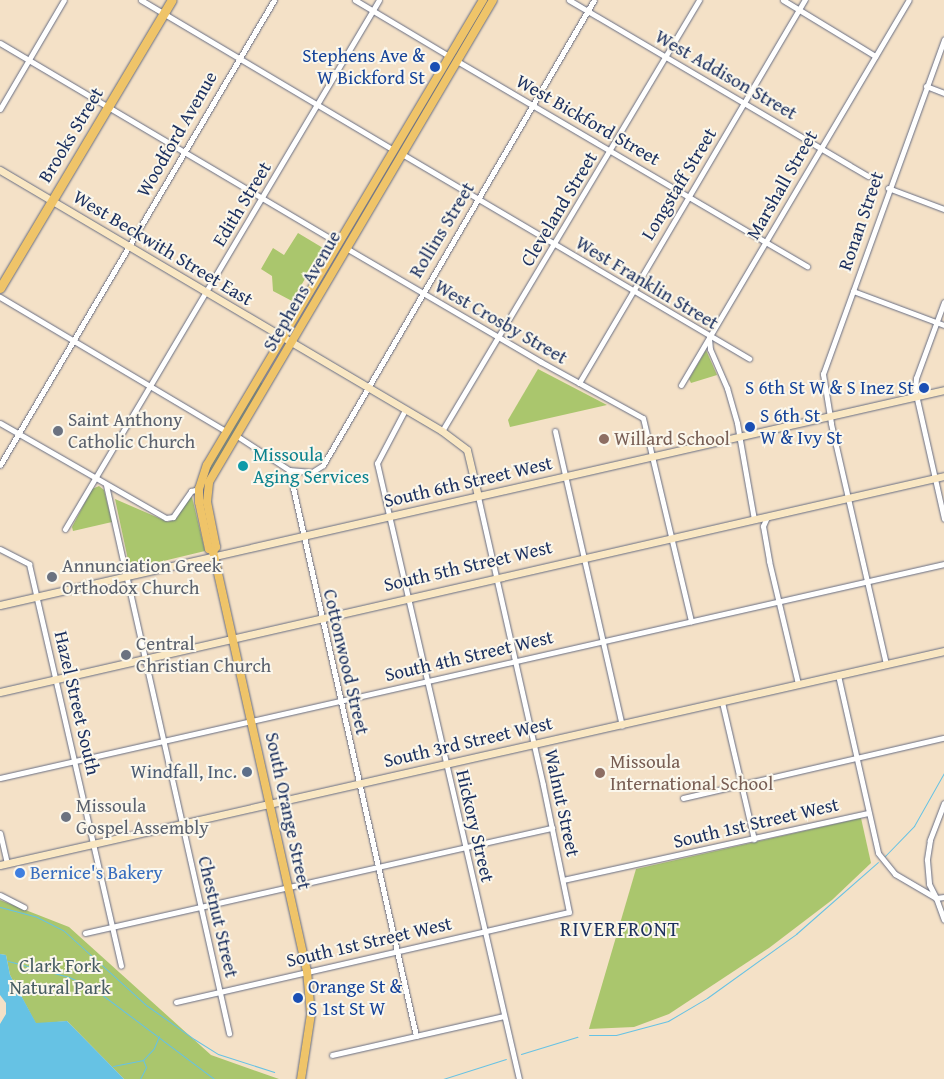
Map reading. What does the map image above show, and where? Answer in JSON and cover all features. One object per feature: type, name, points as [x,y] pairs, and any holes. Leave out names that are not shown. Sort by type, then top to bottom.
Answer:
[{"type":"highway","name":"Brooks Street","points":[[0,288],[172,0]]},
{"type":"main road","name":"Stephens Avenue","points":[[483,0],[207,465],[199,489],[209,549],[214,554],[216,547],[207,502],[209,482],[493,0]]},
{"type":"main road","points":[[394,150],[402,154]]},
{"type":"main road","name":"South Orange Street","points":[[214,554],[308,971],[311,1014],[301,1079]]},
{"type":"street","points":[[0,109],[64,0]]},
{"type":"street","points":[[141,0],[394,150]]},
{"type":"street","name":"Woodford Avenue","points":[[0,465],[274,0]]},
{"type":"street","points":[[355,0],[449,56]]},
{"type":"street","name":"Edith Street","points":[[66,527],[262,200],[379,0]]},
{"type":"street","name":"West Addison Street","points":[[569,0],[868,176]]},
{"type":"street","name":"Rollins Street","points":[[289,470],[312,472],[323,465],[594,0]]},
{"type":"street","name":"Cleveland Street","points":[[442,431],[611,152],[699,0]]},
{"type":"street","points":[[783,0],[875,56]]},
{"type":"street","name":"Longstaff Street","points":[[579,384],[805,0]]},
{"type":"street","name":"Marshall Street","points":[[681,386],[909,0]]},
{"type":"street","name":"Ronan Street","points":[[886,664],[829,416],[824,374],[888,188],[944,39]]},
{"type":"street","points":[[0,43],[262,200],[338,243]]},
{"type":"street","name":"West Bickford Street","points":[[457,61],[807,266]]},
{"type":"street","points":[[926,86],[944,93]]},
{"type":"street","name":"West Franklin Street","points":[[402,154],[709,337],[749,358]]},
{"type":"street","name":"West Beckwith Street East","points":[[0,170],[290,343],[442,431],[467,450],[478,496]]},
{"type":"street","points":[[888,188],[944,210]]},
{"type":"street","name":"West Crosby Street","points":[[346,248],[579,384],[643,418],[653,456]]},
{"type":"street","points":[[853,291],[944,325]]},
{"type":"street","points":[[0,297],[227,432]]},
{"type":"street","points":[[944,302],[916,378],[915,396],[944,519]]},
{"type":"street","points":[[709,337],[710,350],[730,397],[740,436],[754,519]]},
{"type":"street","name":"South 6th Street West","points":[[0,605],[214,554],[389,517],[944,390]]},
{"type":"street","name":"Hickory Street","points":[[405,410],[377,462],[483,931],[519,1079]]},
{"type":"street","points":[[0,423],[106,485],[171,518],[191,491],[199,489]]},
{"type":"street","points":[[555,431],[622,725]]},
{"type":"street","points":[[237,436],[289,470]]},
{"type":"street","points":[[653,456],[691,620]]},
{"type":"street","name":"Cottonwood Street","points":[[289,470],[339,701],[416,1036]]},
{"type":"street","name":"South 5th Street West","points":[[0,692],[320,616],[944,476]]},
{"type":"street","name":"Chestnut Street","points":[[106,485],[230,1034]]},
{"type":"street","name":"Walnut Street","points":[[478,496],[534,743],[568,912]]},
{"type":"street","points":[[767,517],[763,526],[798,684]]},
{"type":"street","name":"Hazel Street South","points":[[0,548],[29,564],[121,966]]},
{"type":"street","name":"South 4th Street West","points":[[0,778],[944,564]]},
{"type":"street","name":"South 3rd Street West","points":[[3,864],[534,743],[622,725],[944,650]]},
{"type":"street","points":[[838,675],[868,814],[883,862],[896,874],[936,898],[944,897]]},
{"type":"street","points":[[722,702],[754,839]]},
{"type":"street","points":[[683,798],[943,738]]},
{"type":"street","points":[[944,803],[930,840],[927,860],[928,879],[944,920]]},
{"type":"street","name":"South 1st Street West","points":[[562,880],[868,814]]},
{"type":"street","points":[[85,933],[552,828]]},
{"type":"street","points":[[0,833],[3,864]]},
{"type":"street","points":[[0,895],[24,907]]},
{"type":"street","name":"South 1st Street West","points":[[176,1002],[568,912]]},
{"type":"street","points":[[332,1055],[504,1016]]},
{"type":"green space","points":[[298,233],[323,248],[292,301],[273,291],[272,276],[261,269],[273,248],[284,255]]},
{"type":"green space","points":[[706,350],[717,375],[691,383],[689,379]]},
{"type":"green space","points":[[538,369],[607,405],[510,427],[508,420]]},
{"type":"green space","points":[[260,382],[264,384],[207,479],[209,469]]},
{"type":"green space","points":[[99,486],[104,490],[112,522],[73,531],[72,527],[92,489]]},
{"type":"green space","points":[[192,497],[205,551],[130,569],[115,499],[168,522],[177,518],[187,499]]},
{"type":"green space","points":[[861,818],[871,863],[832,900],[769,948],[669,1014],[634,1027],[589,1029],[636,869]]},
{"type":"green space","name":"Clark Fork Natural Park","points":[[0,900],[69,927],[211,1055],[279,1079],[124,1079],[67,1021],[36,1024],[10,975],[6,955],[0,954]]},
{"type":"water","points":[[0,954],[6,955],[10,975],[36,1023],[67,1021],[124,1079],[0,1079],[0,1024],[6,1014],[6,1003],[0,995]]},
{"type":"waterway","points":[[885,856],[914,826],[944,773]]},
{"type":"waterway","points":[[589,1035],[616,1035],[668,1021],[707,998],[796,934],[878,862]]},
{"type":"waterway","points":[[0,907],[37,917],[63,930],[146,1005],[218,1054],[274,1072]]},
{"type":"waterway","points":[[8,961],[69,977],[93,988],[214,1079]]},
{"type":"waterway","points":[[113,1066],[143,1060],[154,1048],[159,1036]]},
{"type":"waterway","points":[[521,1054],[577,1037]]},
{"type":"waterway","points":[[443,1079],[506,1059]]},
{"type":"waterway","points":[[140,1079],[146,1067],[143,1060]]},
{"type":"place","name":"Stephens Ave & W Bickford St","points":[[435,67]]},
{"type":"place","name":"S 6th St W & S Inez St","points":[[924,388]]},
{"type":"place","name":"S 6th St W & Ivy St","points":[[750,427]]},
{"type":"place","name":"Saint Anthony Catholic Church","points":[[58,431]]},
{"type":"place","name":"Willard School","points":[[604,439]]},
{"type":"place","name":"Missoula Aging Services","points":[[243,466]]},
{"type":"place","name":"Annunciation Greek Orthodox Church","points":[[52,577]]},
{"type":"place","name":"Central Christian Church","points":[[126,655]]},
{"type":"place","name":"Windfall, Inc.","points":[[247,772]]},
{"type":"place","name":"Missoula International School","points":[[600,773]]},
{"type":"place","name":"Missoula Gospel Assembly","points":[[66,817]]},
{"type":"place","name":"Bernice's Bakery","points":[[20,873]]},
{"type":"place","name":"Orange St & S 1st St W","points":[[298,998]]},
{"type":"district","name":"RIVERFRONT","points":[[620,928]]}]
